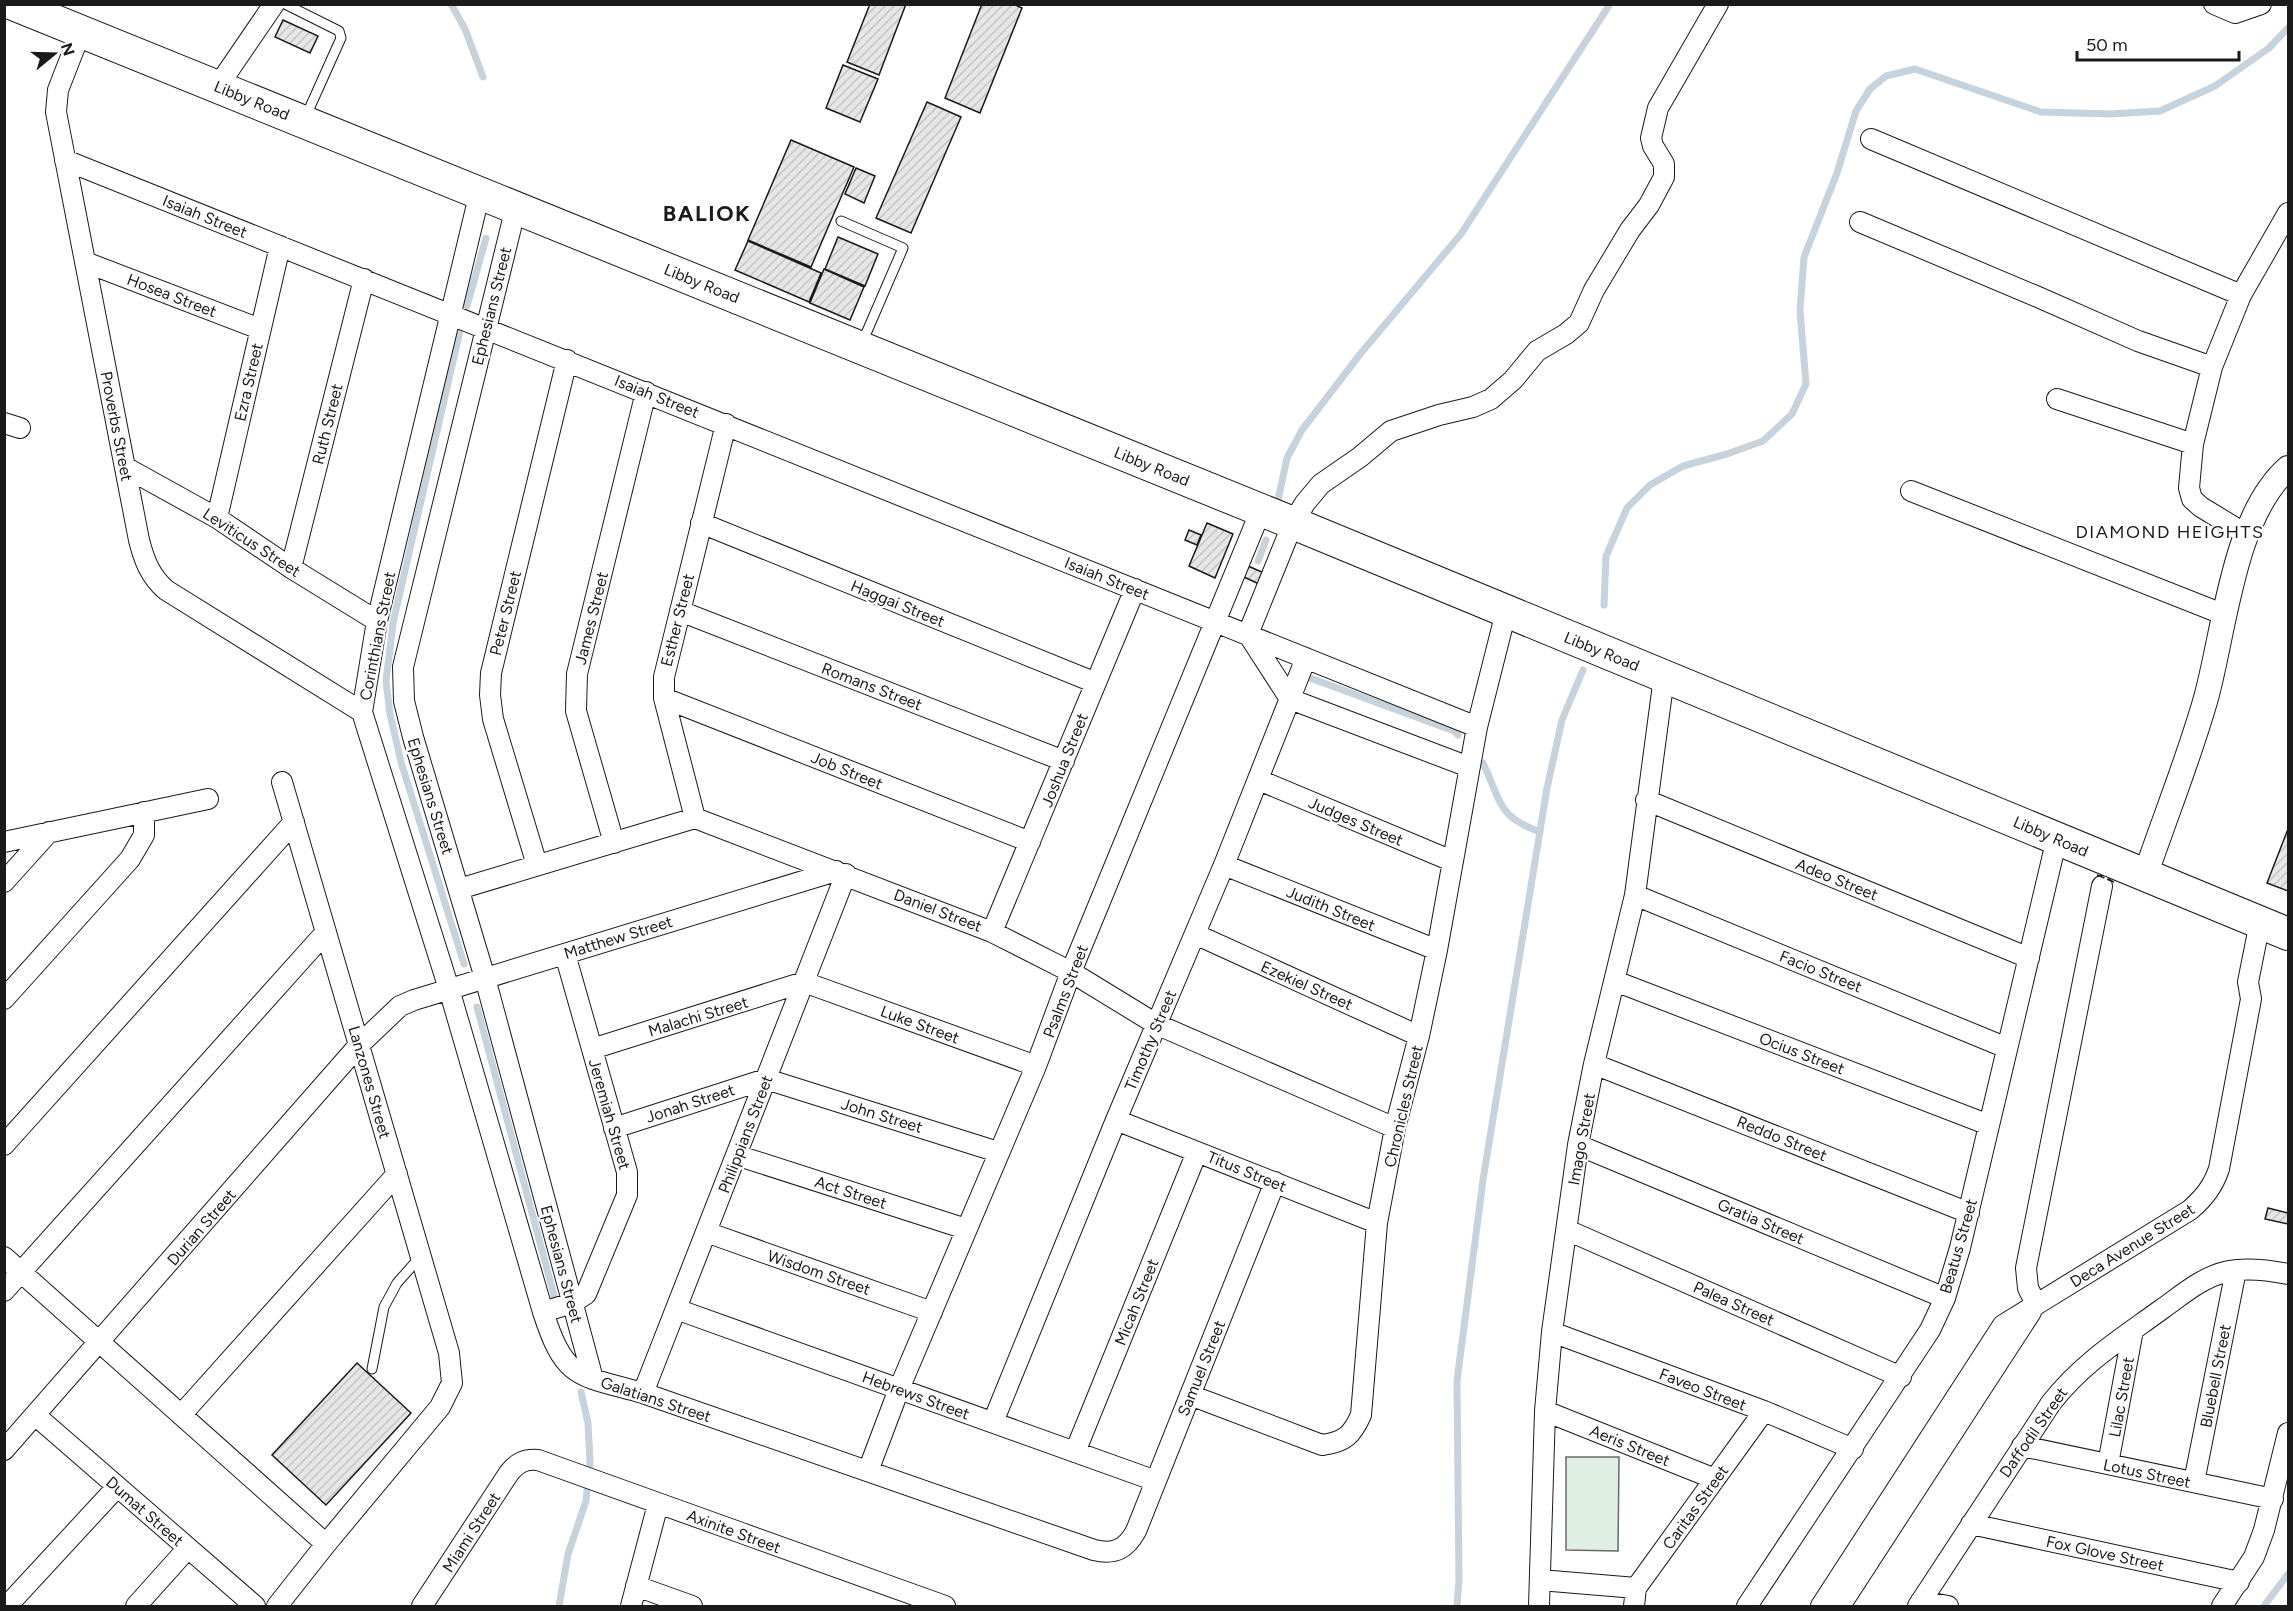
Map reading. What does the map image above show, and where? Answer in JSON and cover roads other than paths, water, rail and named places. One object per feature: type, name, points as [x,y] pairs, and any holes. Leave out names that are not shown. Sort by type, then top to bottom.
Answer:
[{"type":"main road","name":"Libby Road","points":[[29,7],[81,31],[1293,523],[2273,927]]},
{"type":"street","points":[[218,86],[273,4]]},
{"type":"street","points":[[1469,767],[1290,699],[1248,634],[1293,523],[1305,503],[1321,484],[1360,458],[1391,431],[1439,415],[1484,404],[1513,381],[1537,351],[1566,334],[1579,323],[1594,291],[1630,230],[1649,205],[1664,177],[1664,164],[1651,138],[1658,108],[1718,4]]},
{"type":"street","points":[[2214,4],[2235,13],[2261,4]]},
{"type":"street","name":"Proverbs Street","points":[[81,31],[58,90],[56,101],[65,160],[143,557],[155,581],[166,590],[362,712]]},
{"type":"street","points":[[1870,139],[2241,295]]},
{"type":"street","name":"Isaiah Street","points":[[65,160],[1477,727]]},
{"type":"street","points":[[450,314],[480,192]]},
{"type":"street","name":"Ephesians Street","points":[[516,207],[403,667],[404,701],[485,978],[593,1379]]},
{"type":"street","points":[[2247,535],[2192,499],[2189,488],[2193,444],[2212,367],[2241,295],[2289,213]]},
{"type":"street","points":[[1860,222],[2138,341],[2212,367]]},
{"type":"street","name":"Ezra Street","points":[[217,518],[280,246]]},
{"type":"street","name":"Hosea Street","points":[[85,262],[260,329]]},
{"type":"street","name":"Ruth Street","points":[[291,568],[364,279]]},
{"type":"street","name":"Corinthians Street","points":[[449,989],[362,712],[377,621],[450,314]]},
{"type":"street","name":"Peter Street","points":[[537,865],[493,719],[490,695],[491,673],[567,360]]},
{"type":"street","name":"James Street","points":[[614,843],[576,711],[575,689],[646,392]]},
{"type":"street","points":[[2057,399],[2193,444]]},
{"type":"street","name":"Esther Street","points":[[695,818],[664,698],[664,677],[726,424]]},
{"type":"street","name":"Leviticus Street","points":[[125,467],[217,518],[291,568],[377,621]]},
{"type":"street","points":[[2145,876],[2205,698],[2233,575],[2247,535],[2268,491],[2289,468]]},
{"type":"street","points":[[1911,491],[2225,615]]},
{"type":"street","name":"Psalms Street","points":[[868,1471],[899,1389],[1036,1066],[1071,972],[1261,510]]},
{"type":"street","name":"Haggai Street","points":[[701,523],[1096,683]]},
{"type":"street","name":"Joshua Street","points":[[992,932],[1135,589]]},
{"type":"street","name":"Romans Street","points":[[680,611],[1064,761]]},
{"type":"street","name":"Chronicles Street","points":[[1190,1395],[1322,1445],[1335,1443],[1354,1431],[1363,1403],[1377,1223],[1395,1128],[1419,1036],[1437,950],[1477,727],[1506,612]]},
{"type":"street","name":"Timothy Street","points":[[993,1422],[1116,1120],[1259,780],[1306,658]]},
{"type":"street","name":"Imago Street","points":[[1539,1606],[1545,1411],[1552,1332],[1578,1145],[1594,1064],[1635,895],[1664,677]]},
{"type":"street","name":"Job Street","points":[[664,698],[1030,842]]},
{"type":"street","name":"Judges Street","points":[[1259,780],[1452,861]]},
{"type":"street","name":"Lanzones Street","points":[[282,782],[449,1353],[452,1383],[440,1407],[326,1544]]},
{"type":"street","points":[[4,842],[208,799]]},
{"type":"street","name":"Adeo Street","points":[[1646,800],[2029,958]]},
{"type":"street","points":[[4,999],[130,859],[144,835],[144,812]]},
{"type":"street","points":[[459,889],[695,818]]},
{"type":"street","name":"Daniel Street","points":[[695,818],[841,872],[992,932],[1071,972],[1156,1024],[1395,1128]]},
{"type":"street","points":[[4,1145],[294,822]]},
{"type":"street","points":[[4,882],[49,832]]},
{"type":"street","name":"Beatus Street","points":[[1748,1606],[1901,1377],[1930,1330],[1945,1298],[1969,1213],[2057,838]]},
{"type":"street","name":"Judith Street","points":[[1224,865],[1437,950]]},
{"type":"street","name":"Matthew Street","points":[[400,1006],[485,978],[841,872]]},
{"type":"street","name":"Philippians Street","points":[[643,1393],[804,982],[841,872]]},
{"type":"street","points":[[2036,1304],[2028,1287],[2026,1268],[2102,886]]},
{"type":"street","name":"Facio Street","points":[[1635,895],[2007,1048]]},
{"type":"street","name":"Deca Avenue Street","points":[[1821,1606],[2036,1304],[2178,1218],[2204,1198],[2219,1168],[2251,999],[2248,982],[2273,927]]},
{"type":"street","points":[[4,1291],[326,932]]},
{"type":"street","name":"Ezekiel Street","points":[[1195,934],[1419,1036]]},
{"type":"street","name":"Jeremiah Street","points":[[543,1312],[572,1303],[586,1294],[627,1195],[627,1172],[565,954]]},
{"type":"street","name":"Ocius Street","points":[[1615,981],[1989,1125]]},
{"type":"street","name":"Malachi Street","points":[[592,1049],[804,982]]},
{"type":"street","name":"Luke Street","points":[[804,982],[1036,1066]]},
{"type":"street","name":"Galatians Street","points":[[449,989],[551,1338],[566,1363],[580,1375],[643,1393],[1094,1550],[1104,1552],[1121,1550]]},
{"type":"street","name":"Durian Street","points":[[4,1450],[359,1045],[400,1006]]},
{"type":"street","name":"Reddo Street","points":[[1594,1064],[1969,1213]]},
{"type":"street","name":"Jonah Street","points":[[614,1128],[766,1079]]},
{"type":"street","name":"John Street","points":[[766,1079],[998,1152]]},
{"type":"street","name":"Titus Street","points":[[1116,1120],[1377,1223]]},
{"type":"street","name":"Gratia Street","points":[[1578,1145],[1945,1298]]},
{"type":"street","name":"Micah Street","points":[[1075,1452],[1197,1152]]},
{"type":"street","name":"Act Street","points":[[736,1155],[966,1229]]},
{"type":"street","points":[[181,1415],[397,1174]]},
{"type":"street","name":"Samuel Street","points":[[1121,1550],[1127,1546],[1136,1531],[1275,1182]]},
{"type":"street","name":"Palea Street","points":[[1567,1230],[1901,1377]]},
{"type":"street","name":"Wisdom Street","points":[[706,1232],[932,1312]]},
{"type":"street","points":[[4,1257],[326,1544],[277,1606]]},
{"type":"street","name":"Daffodil Street","points":[[1919,1604],[2022,1446],[2067,1382],[2087,1364],[2206,1279],[2236,1270],[2275,1271],[2289,1274]]},
{"type":"street","name":"Bluebell Street","points":[[2194,1482],[2236,1270]]},
{"type":"street","name":"Hebrews Street","points":[[676,1309],[1156,1481]]},
{"type":"street","name":"Lilac Street","points":[[2108,1464],[2133,1330]]},
{"type":"street","name":"Faveo Street","points":[[1552,1332],[1764,1411],[1853,1449]]},
{"type":"street","name":"Aeris Street","points":[[1545,1411],[1715,1479]]},
{"type":"street","name":"Caritas Street","points":[[1635,1597],[1764,1411]]},
{"type":"street","name":"Dumat Street","points":[[35,1416],[255,1606]]},
{"type":"street","points":[[2222,1606],[2258,1548],[2289,1433]]},
{"type":"street","name":"Lotus Street","points":[[2022,1446],[2273,1499]]},
{"type":"street","name":"Axinite Street","points":[[523,1461],[538,1460],[580,1474],[945,1606]]},
{"type":"street","name":"Miami Street","points":[[422,1606],[509,1473],[523,1461]]},
{"type":"street","name":"Deca Avenue Street","points":[[1840,1606],[1918,1471]]},
{"type":"street","points":[[7,1606],[117,1487]]},
{"type":"street","points":[[631,1606],[658,1504]]},
{"type":"street","name":"Fox Glove Street","points":[[1971,1524],[2239,1582]]},
{"type":"street","points":[[136,1606],[188,1548]]},
{"type":"street","points":[[1540,1580],[1635,1597]]},
{"type":"street","points":[[636,1586],[692,1606]]},
{"type":"street","points":[[1919,1604],[1948,1606]]},
{"type":"lane","points":[[285,4],[339,31],[341,38],[304,121]]},
{"type":"lane","points":[[841,220],[903,248],[860,347]]},
{"type":"lane","points":[[372,1369],[384,1307],[397,1283],[421,1256]]},
{"type":"waterway","points":[[451,4],[465,29],[483,77]]},
{"type":"waterway","points":[[1278,500],[1287,458],[1302,430],[1361,353],[1461,234],[1610,4]]},
{"type":"waterway","points":[[1604,605],[1606,556],[1627,508],[1650,485],[1683,466],[1763,441],[1792,414],[1806,384],[1800,310],[1804,257],[1837,173],[1856,111],[1870,89],[1886,76],[1915,69],[2041,112],[2111,114],[2160,111],[2215,86],[2269,48],[2288,28]]},
{"type":"waterway","points":[[467,306],[486,238]]},
{"type":"waterway","points":[[460,331],[393,623],[386,681],[390,714],[401,762],[464,964]]},
{"type":"waterway","points":[[1258,561],[1266,540]]},
{"type":"waterway","points":[[1457,1606],[1459,1580],[1457,1381],[1483,1180],[1547,788],[1562,720],[1583,670]]},
{"type":"waterway","points":[[1302,675],[1454,731],[1458,735]]},
{"type":"waterway","points":[[1483,763],[1497,797],[1507,813],[1515,820],[1540,832]]},
{"type":"waterway","points":[[477,1007],[555,1299]]},
{"type":"waterway","points":[[559,1606],[568,1554],[586,1501],[590,1462],[588,1423],[581,1392]]},
{"type":"waterway","points":[[2264,1606],[2288,1574]]},
{"type":"district","name":"BALIOK","points":[[707,213]]},
{"type":"district","name":"DIAMOND HEIGHTS","points":[[2170,532]]}]
